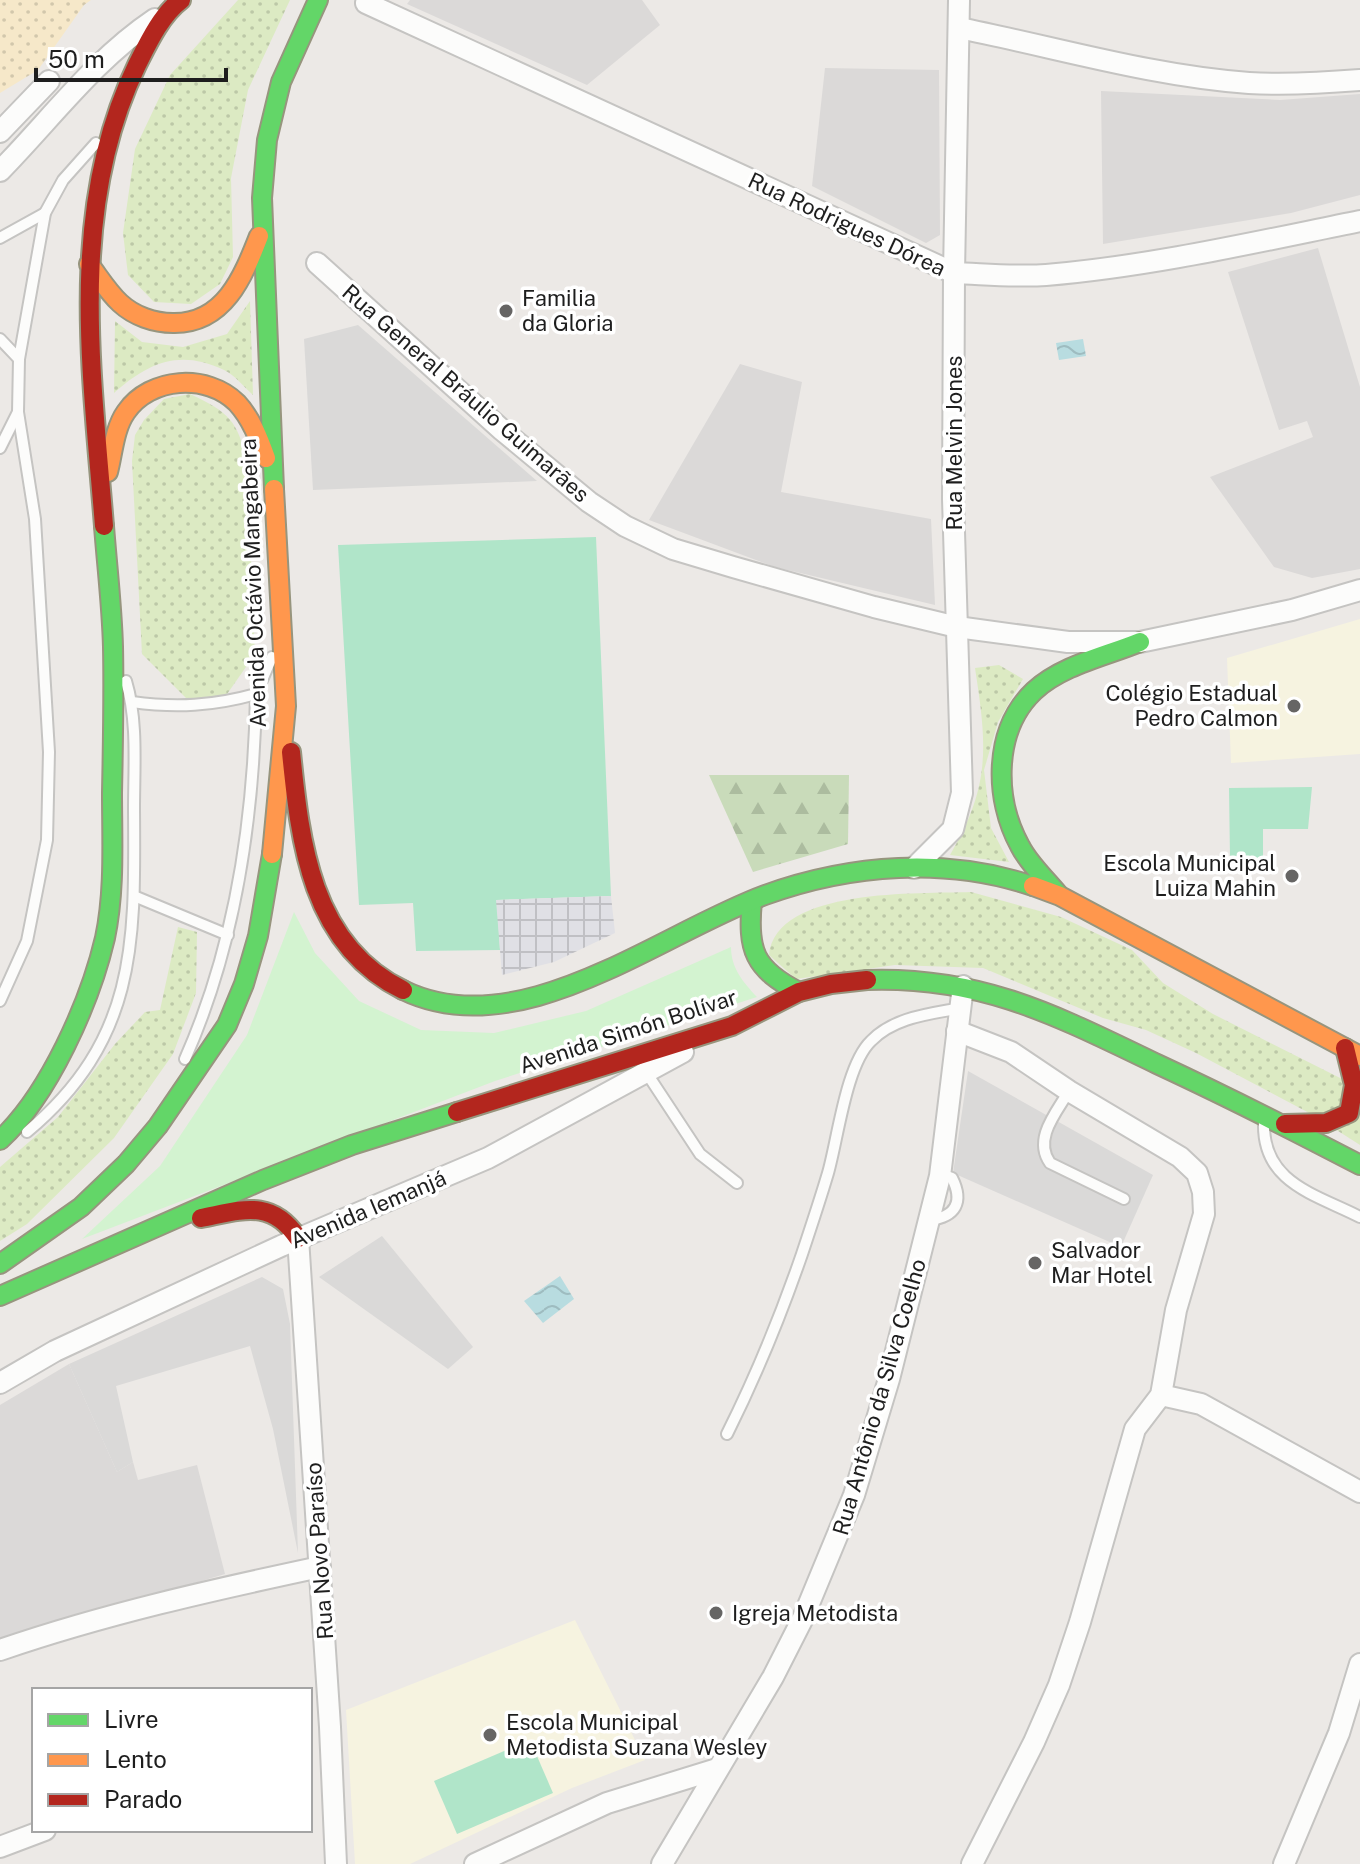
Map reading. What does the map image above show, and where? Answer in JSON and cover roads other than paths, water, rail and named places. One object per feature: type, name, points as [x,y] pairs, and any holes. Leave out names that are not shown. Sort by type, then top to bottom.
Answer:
[{"type":"street","name":"Avenida Octávio Mangabeira","points":[[0,1264],[81,1207],[126,1164],[158,1126],[227,1025],[244,984],[258,936],[274,844],[286,706],[262,230],[267,140],[281,82],[318,0]]},
{"type":"street","name":"Rua Melvin Jones","points":[[914,868],[953,829],[960,807],[963,772],[953,499],[959,0]]},
{"type":"street","name":"Rua Rodrigues Dórea","points":[[366,3],[954,273],[1042,275],[1118,267],[1360,221]]},
{"type":"street","points":[[0,1140],[38,1092],[71,1036],[90,988],[105,936],[112,865],[113,645],[95,414],[89,264],[93,213],[102,164],[114,124],[127,86],[147,45],[176,4]]},
{"type":"street","points":[[0,171],[84,78],[127,38],[176,4]]},
{"type":"street","points":[[959,28],[1187,75],[1250,83],[1360,80]]},
{"type":"street","points":[[0,132],[49,81]]},
{"type":"street","points":[[89,264],[124,307],[151,320],[181,324],[209,314],[228,298],[262,230]]},
{"type":"street","name":"Rua General Bráulio Guimarães","points":[[317,263],[502,430],[589,502],[625,526],[673,549],[874,607],[957,627],[1068,642],[1140,642],[1292,610],[1360,590]]},
{"type":"street","points":[[103,493],[126,412],[145,395],[172,383],[209,384],[235,400],[254,426],[273,477]]},
{"type":"street","points":[[1060,896],[1017,842],[1008,818],[1001,780],[1005,742],[1014,718],[1030,695],[1053,678],[1140,642]]},
{"type":"street","points":[[286,706],[301,832],[316,892],[332,927],[347,946],[381,979],[403,991],[444,1004],[465,1006],[518,999],[580,980],[791,886],[828,877],[914,868],[979,872],[1060,896],[1352,1052],[1354,1085],[1349,1113],[1325,1125],[1272,1120]]},
{"type":"street","points":[[752,901],[749,930],[757,962],[781,984],[799,992]]},
{"type":"street","name":"Avenida Simón Bolívar","points":[[0,1296],[148,1228],[352,1145],[732,1026],[799,992],[831,984],[869,980],[963,986],[1017,1000],[1070,1022],[1360,1165]]},
{"type":"street","name":"Rua Antônio da Silva Coelho","points":[[671,1859],[717,1769],[773,1677],[803,1618],[854,1495],[889,1379],[940,1173],[963,986]]},
{"type":"street","name":"Avenida Iemanjá","points":[[0,1383],[55,1351],[298,1238],[488,1158],[732,1026]]},
{"type":"street","points":[[957,1031],[1011,1052],[1069,1091],[1180,1157],[1197,1173],[1203,1192],[1204,1214],[1176,1310],[1161,1395],[1135,1429],[1059,1685],[1034,1742],[972,1864]]},
{"type":"street","points":[[148,1228],[260,1209],[284,1217],[298,1238]]},
{"type":"street","name":"Rua Novo Paraíso","points":[[298,1238],[336,1864]]},
{"type":"street","points":[[1161,1395],[1201,1404],[1360,1492]]},
{"type":"street","points":[[0,1650],[117,1613],[320,1567]]},
{"type":"street","points":[[1284,1864],[1334,1746],[1360,1664]]},
{"type":"street","points":[[475,1864],[607,1803],[717,1769]]},
{"type":"street","points":[[0,1847],[40,1832]]},
{"type":"lane","points":[[0,1001],[27,941],[47,840],[49,752],[35,519],[18,412],[19,359],[45,213],[71,170],[114,124]]},
{"type":"lane","points":[[0,238],[45,213]]},
{"type":"lane","points":[[0,339],[19,359]]},
{"type":"lane","points":[[0,448],[18,412]]},
{"type":"lane","points":[[158,1126],[206,1008],[228,935],[244,858],[251,804],[256,694],[281,640]]},
{"type":"lane","points":[[0,1152],[35,1125],[91,1062],[119,1002],[128,966],[134,896],[132,702],[113,645]]},
{"type":"lane","points":[[132,702],[193,707],[226,703],[256,694]]},
{"type":"lane","points":[[134,896],[228,935]]},
{"type":"lane","points":[[727,1434],[801,1257],[862,1051],[872,1039],[903,1020],[961,1008]]},
{"type":"lane","points":[[646,1072],[700,1154],[737,1183]]},
{"type":"lane","points":[[1069,1091],[1045,1134],[1044,1154],[1050,1163],[1124,1199]]},
{"type":"lane","points":[[1272,1120],[1266,1148],[1274,1167],[1289,1180],[1360,1217]]},
{"type":"water","points":[[1083,339],[1086,356],[1059,360],[1056,343]]},
{"type":"water","points":[[560,1276],[574,1299],[543,1323],[524,1301]]},
{"type":"place","name":"Familia da Gloria","points":[[506,311]]},
{"type":"place","name":"Colégio Estadual Pedro Calmon","points":[[1294,706]]},
{"type":"place","name":"Escola Municipal Luiza Mahin","points":[[1292,876]]},
{"type":"place","name":"Salvador Mar Hotel","points":[[1035,1263]]},
{"type":"place","name":"Igreja Metodista","points":[[716,1613]]},
{"type":"place","name":"Escola Municipal Metodista Suzana Wesley","points":[[490,1735]]}]
